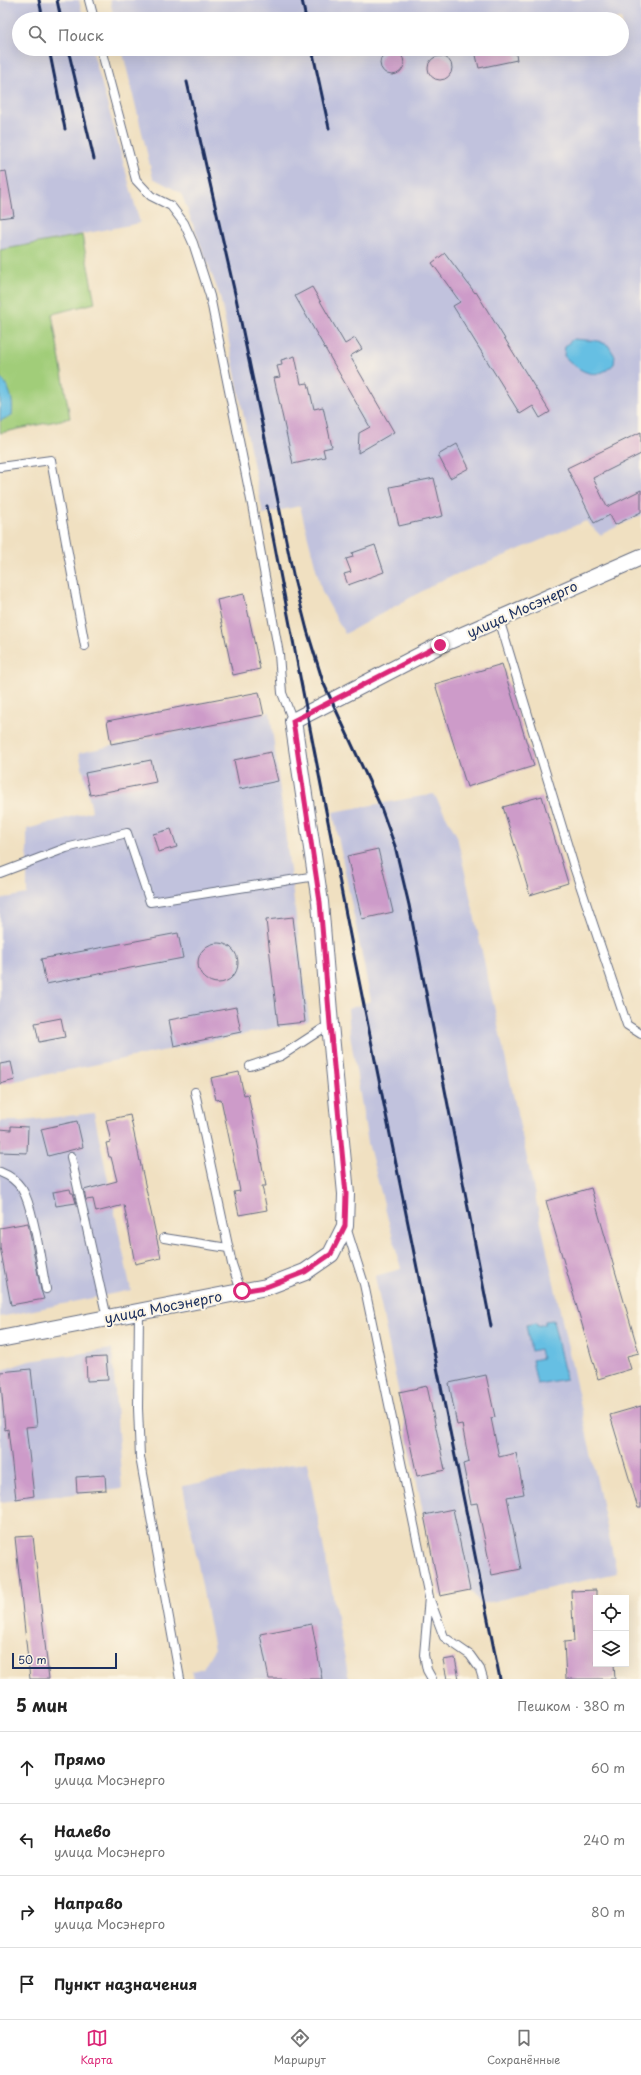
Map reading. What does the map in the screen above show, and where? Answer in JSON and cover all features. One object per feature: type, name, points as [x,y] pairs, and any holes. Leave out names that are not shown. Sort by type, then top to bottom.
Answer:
[{"type":"street","name":"улица Мосэнерго","points":[[0,1339],[266,1287],[305,1272],[331,1254],[345,1226],[346,1194],[320,902],[293,721],[440,645],[641,557]]},
{"type":"lane","points":[[89,0],[92,12]]},
{"type":"lane","points":[[103,56],[136,180],[151,196],[170,206],[184,223],[193,243],[210,296],[252,505],[279,654],[282,693],[293,721]]},
{"type":"lane","points":[[0,467],[51,460],[85,646]]},
{"type":"lane","points":[[499,619],[575,870],[627,1025],[641,1034]]},
{"type":"lane","points":[[0,873],[66,848],[128,833],[150,902],[316,876]]},
{"type":"lane","points":[[250,1066],[281,1056],[330,1024]]},
{"type":"lane","points":[[195,1092],[228,1248],[242,1291]]},
{"type":"lane","points":[[71,1157],[107,1318]]},
{"type":"lane","points":[[0,1172],[13,1177],[22,1189],[29,1204],[46,1289]]},
{"type":"lane","points":[[345,1226],[364,1284],[429,1597],[444,1637],[470,1655],[480,1669],[483,1679]]},
{"type":"lane","points":[[164,1238],[228,1248]]},
{"type":"lane","points":[[139,1312],[138,1408],[140,1458],[180,1679]]},
{"type":"lane","points":[[429,1597],[424,1655],[427,1670],[432,1679]]},
{"type":"shaded area","points":[[0,0],[79,0],[82,12],[12,12],[12,56],[94,56],[140,223],[0,250]]},
{"type":"shaded area","points":[[110,0],[641,0],[641,515],[600,535],[586,521],[492,561],[444,579],[345,634],[322,592],[300,506],[263,514],[220,296],[181,193],[153,178],[124,56],[629,56],[629,12],[113,12]]},
{"type":"shaded area","points":[[270,712],[309,1021],[0,1084],[0,899],[27,894],[27,829],[92,811],[79,753]]},
{"type":"shaded area","points":[[434,794],[457,836],[617,1573],[481,1604],[470,1590],[440,1596],[375,1276],[401,1269],[368,1143],[350,1034],[348,1009],[371,1001],[333,812]]},
{"type":"shaded area","points":[[94,1113],[131,1290],[0,1317],[0,1121],[23,1121]]},
{"type":"shaded area","points":[[112,1349],[122,1489],[0,1502],[0,1371],[29,1361]]},
{"type":"shaded area","points":[[307,1462],[349,1679],[194,1679],[192,1671],[203,1668],[214,1649],[183,1486]]},
{"type":"green space","points":[[82,235],[95,303],[52,314],[70,418],[0,433],[0,250]]},
{"type":"water","points":[[573,339],[598,341],[608,345],[615,356],[614,364],[601,373],[594,374],[588,373],[576,367],[564,356],[565,346]]},
{"type":"water","points":[[0,377],[9,390],[12,399],[12,415],[0,421]]},
{"type":"water","points":[[553,1320],[566,1379],[537,1384],[532,1360],[542,1358],[540,1349],[531,1351],[526,1325],[536,1323],[537,1326],[545,1324],[545,1321]]},
{"type":"building","points":[[382,56],[402,56],[404,63],[401,72],[392,75],[383,72],[380,63]]},
{"type":"building","points":[[440,56],[449,59],[452,68],[449,77],[440,80],[431,77],[428,68],[431,59]]},
{"type":"building","points":[[476,56],[516,56],[517,60],[479,68]]},
{"type":"building","points":[[6,171],[14,216],[0,218],[0,172]]},
{"type":"building","points":[[445,253],[475,293],[476,292],[550,412],[540,418],[533,406],[520,414],[453,306],[460,302],[432,263]]},
{"type":"building","points":[[312,287],[345,344],[355,338],[362,349],[350,356],[394,432],[358,453],[359,433],[370,427],[295,296]]},
{"type":"building","points":[[295,356],[301,384],[308,383],[314,409],[323,407],[332,447],[323,449],[325,457],[293,464],[274,378],[280,377],[277,366],[282,365],[281,360]]},
{"type":"building","points":[[641,432],[641,454],[593,478],[607,507],[641,490],[641,512],[615,525],[610,515],[594,523],[567,468]]},
{"type":"building","points":[[457,444],[469,468],[450,478],[438,455]]},
{"type":"building","points":[[434,478],[443,516],[399,526],[390,487]]},
{"type":"building","points":[[375,545],[384,572],[348,585],[344,574],[351,572],[346,559],[353,557],[352,553]]},
{"type":"building","points":[[244,594],[260,669],[233,675],[217,600]]},
{"type":"building","points":[[502,664],[534,766],[467,787],[435,684]]},
{"type":"building","points":[[259,692],[264,715],[111,744],[107,721]]},
{"type":"building","points":[[271,752],[278,781],[240,789],[234,760]]},
{"type":"building","points":[[151,760],[156,782],[90,795],[85,773]]},
{"type":"building","points":[[542,796],[568,883],[530,895],[503,807]]},
{"type":"building","points":[[171,829],[177,847],[158,852],[153,834]]},
{"type":"building","points":[[378,849],[393,912],[362,919],[347,856]]},
{"type":"building","points":[[293,917],[305,1022],[278,1025],[266,920]]},
{"type":"building","points":[[178,933],[183,958],[46,984],[41,959]]},
{"type":"building","points":[[218,943],[232,949],[238,963],[232,977],[218,983],[204,977],[198,963],[204,949]]},
{"type":"building","points":[[236,1007],[241,1032],[174,1046],[169,1020]]},
{"type":"building","points":[[61,1018],[65,1037],[39,1042],[35,1023]]},
{"type":"building","points":[[11,1062],[15,1080],[0,1084],[0,1064]]},
{"type":"building","points":[[239,1072],[244,1095],[248,1094],[266,1186],[262,1186],[267,1210],[239,1215],[234,1192],[240,1191],[221,1099],[216,1100],[211,1078]]},
{"type":"building","points":[[130,1115],[161,1258],[135,1264],[124,1205],[96,1212],[93,1199],[86,1200],[84,1190],[117,1181],[106,1143],[111,1142],[106,1120]]},
{"type":"building","points":[[77,1121],[83,1147],[48,1156],[41,1129]]},
{"type":"building","points":[[11,1126],[28,1127],[27,1153],[0,1152],[0,1129],[11,1130]]},
{"type":"building","points":[[591,1188],[639,1353],[627,1356],[631,1369],[598,1379],[546,1201]]},
{"type":"building","points":[[70,1189],[76,1203],[56,1206],[53,1192]]},
{"type":"building","points":[[28,1223],[44,1299],[11,1305],[0,1247],[0,1228]]},
{"type":"building","points":[[106,1357],[108,1380],[87,1381],[86,1358]]},
{"type":"building","points":[[31,1369],[37,1426],[26,1427],[34,1496],[16,1499],[8,1429],[5,1430],[0,1372]]},
{"type":"building","points":[[486,1375],[495,1417],[491,1418],[499,1457],[516,1453],[524,1494],[507,1497],[521,1569],[492,1575],[477,1503],[471,1504],[463,1464],[469,1462],[462,1424],[457,1425],[449,1383]]},
{"type":"building","points":[[427,1386],[445,1470],[417,1476],[399,1392]]},
{"type":"building","points":[[641,1406],[641,1508],[638,1508],[610,1415]]},
{"type":"building","points":[[105,1475],[106,1490],[77,1492],[76,1477]]},
{"type":"building","points":[[453,1509],[470,1590],[440,1596],[424,1515]]},
{"type":"building","points":[[33,1536],[49,1679],[30,1679],[15,1537]]},
{"type":"building","points":[[596,1590],[596,1595],[593,1595],[593,1667],[614,1667],[615,1679],[566,1679],[564,1642],[574,1641],[571,1591]]},
{"type":"building","points":[[312,1624],[322,1679],[269,1679],[260,1634]]},
{"type":"building","points":[[455,1658],[459,1679],[447,1679],[443,1660]]},
{"type":"railway","points":[[39,0],[42,12]]},
{"type":"railway","points":[[57,0],[60,12]]},
{"type":"railway","points":[[302,0],[305,12]]},
{"type":"railway","points":[[50,56],[65,129]]},
{"type":"railway","points":[[70,56],[94,159]]},
{"type":"railway","points":[[314,56],[329,128]]},
{"type":"railway","points":[[187,82],[236,298],[294,579],[307,630],[323,682],[380,805],[395,846],[409,905],[491,1326]]},
{"type":"railway","points":[[267,506],[355,961],[500,1679]]},
{"type":"route","points":[[242,1291],[266,1287],[305,1272],[331,1254],[345,1226],[346,1194],[320,902],[293,721],[440,645]]}]
